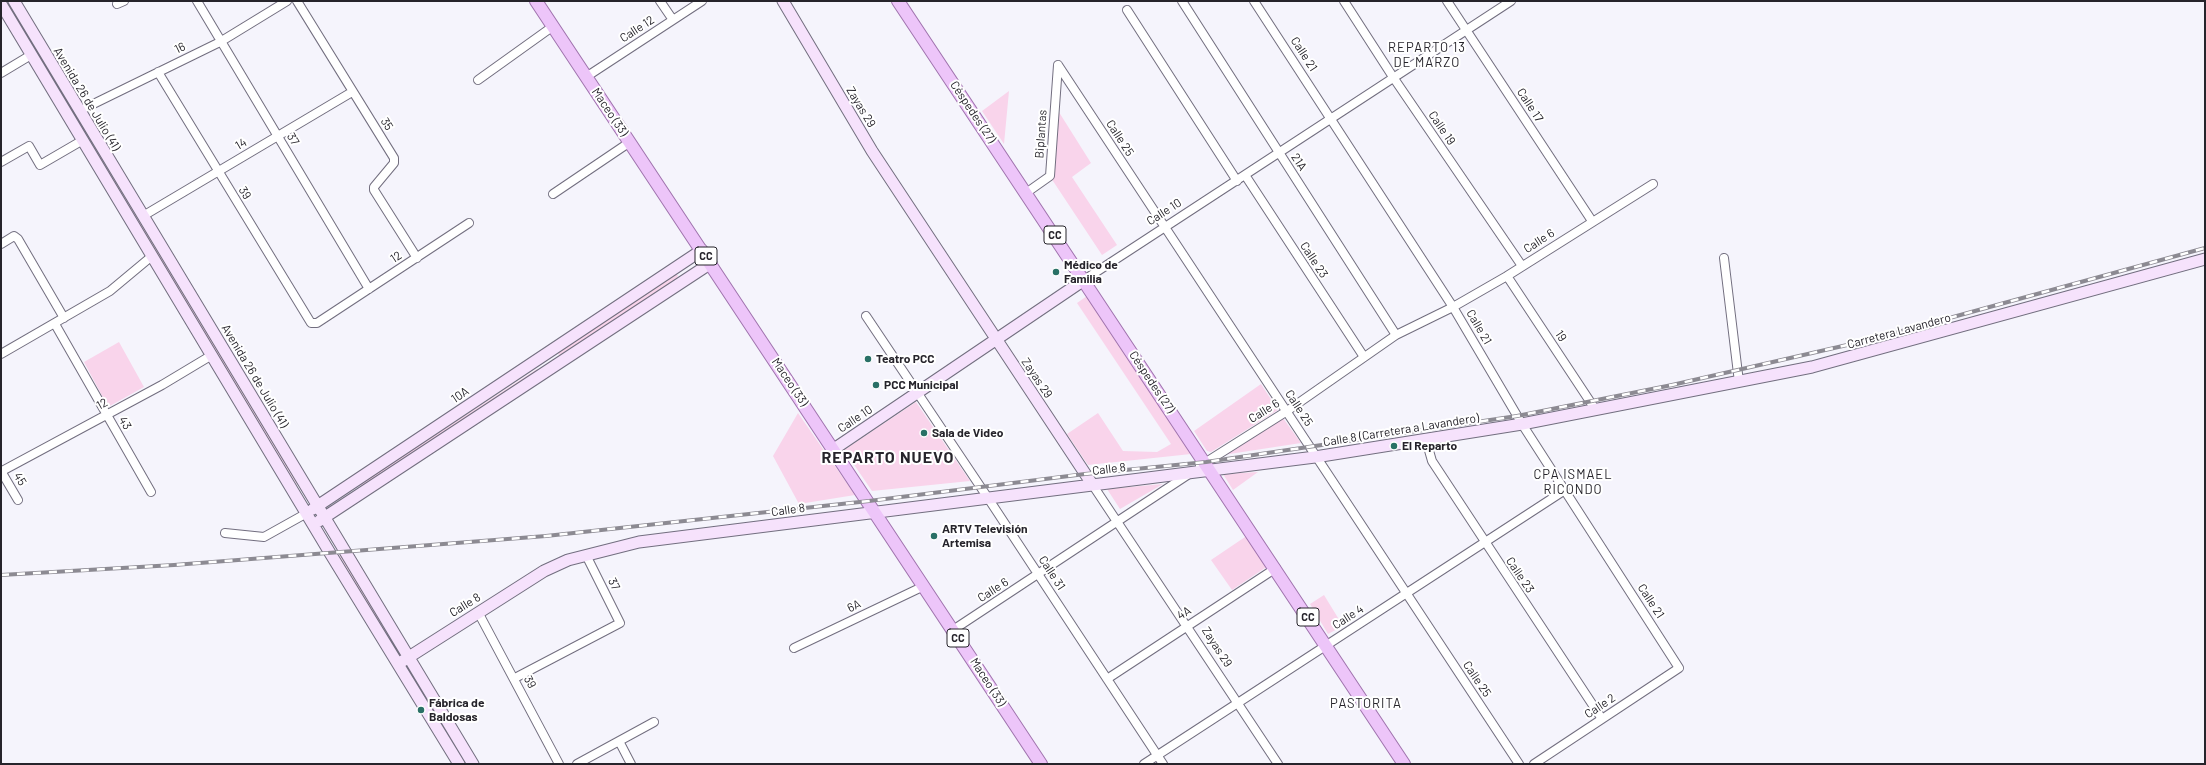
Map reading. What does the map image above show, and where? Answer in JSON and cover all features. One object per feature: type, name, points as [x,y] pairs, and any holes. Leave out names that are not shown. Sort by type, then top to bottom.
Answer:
[{"type":"main road","name":"Maceo (33)","points":[[536,1],[876,512],[1041,764]]},
{"type":"main road","name":"Céspedes (27)","points":[[898,1],[1276,568],[1404,764]]},
{"type":"street","name":"Avenida 26 de Julio (41)","points":[[14,1],[408,657],[474,764]]},
{"type":"street","name":"37","points":[[197,1],[220,42],[369,289]]},
{"type":"street","name":"16","points":[[79,111],[220,42],[287,1]]},
{"type":"street","name":"35","points":[[297,1],[394,158],[394,163],[374,187],[374,190],[416,258]]},
{"type":"street","points":[[660,1],[673,20]]},
{"type":"street","name":"Calle 12","points":[[586,77],[702,1]]},
{"type":"street","name":"Zayas 29","points":[[783,1],[872,152],[1187,625],[1276,763]]},
{"type":"street","name":"21A","points":[[1182,1],[1396,335]]},
{"type":"street","name":"Calle 21","points":[[1254,1],[1453,307],[1522,424],[1679,668]]},
{"type":"street","name":"Calle 19","points":[[1344,1],[1393,77],[1522,266]]},
{"type":"street","name":"Calle 17","points":[[1447,1],[1592,221]]},
{"type":"street","name":"Calle 10","points":[[834,449],[1084,280],[1511,1]]},
{"type":"street","name":"Avenida 26 de Julio (41)","points":[[1,4],[306,513],[460,764]]},
{"type":"street","points":[[1127,10],[1237,181]]},
{"type":"street","points":[[478,80],[552,26]]},
{"type":"street","points":[[1,73],[31,55]]},
{"type":"street","name":"Biplantas","points":[[1026,193],[1050,176],[1058,65]]},
{"type":"street","name":"Calle 25","points":[[1058,65],[1164,228],[1287,411],[1315,457],[1519,764]]},
{"type":"street","name":"39","points":[[158,72],[217,172],[311,323],[314,323]]},
{"type":"street","name":"14","points":[[143,216],[352,92]]},
{"type":"street","points":[[1,162],[29,146],[40,165],[94,134]]},
{"type":"street","points":[[553,194],[630,142]]},
{"type":"street","name":"Calle 23","points":[[1245,175],[1364,357]]},
{"type":"street","name":"Calle 6","points":[[1208,466],[1396,335],[1453,307],[1507,276],[1592,221],[1653,184]]},
{"type":"street","name":"12","points":[[314,323],[369,289],[469,223]]},
{"type":"street","points":[[1,244],[14,236],[18,240],[64,318]]},
{"type":"street","name":"10A","points":[[225,533],[264,537],[318,506],[702,250]]},
{"type":"street","points":[[1,354],[110,291],[152,256]]},
{"type":"street","points":[[1724,258],[1739,382]]},
{"type":"street","name":"Carretera Lavandero","points":[[1595,410],[1819,366],[2205,259]]},
{"type":"street","points":[[313,524],[711,263]]},
{"type":"street","name":"19","points":[[1507,276],[1595,410]]},
{"type":"street","name":"Calle 31","points":[[866,316],[1163,764]]},
{"type":"street","name":"43","points":[[55,324],[151,492]]},
{"type":"street","points":[[546,353],[555,366]]},
{"type":"street","name":"12","points":[[1,471],[107,415],[212,355]]},
{"type":"street","name":"Calle 8 (Carretera a Lavandero)","points":[[1208,466],[1315,457],[1522,424],[1595,410]]},
{"type":"street","name":"Calle 23","points":[[1426,440],[1432,461],[1602,719]]},
{"type":"street","name":"Calle 8","points":[[398,664],[478,612],[544,572],[568,560],[639,542],[1092,484],[1191,473],[1208,466]]},
{"type":"street","name":"45","points":[[1,471],[18,500]]},
{"type":"street","name":"Calle 6","points":[[953,630],[1116,520],[1191,473]]},
{"type":"street","name":"Calle 4","points":[[1144,764],[1565,490]]},
{"type":"street","name":"37","points":[[515,678],[620,624],[586,555]]},
{"type":"street","name":"4A","points":[[1107,679],[1187,625],[1276,568]]},
{"type":"street","name":"6A","points":[[794,648],[924,586]]},
{"type":"street","name":"39","points":[[478,612],[515,678],[559,764]]},
{"type":"street","name":"Calle 2","points":[[1534,764],[1679,668]]},
{"type":"street","points":[[577,764],[654,722]]},
{"type":"street","points":[[620,741],[631,764]]},
{"type":"shaded area","points":[[6,1],[81,122],[80,123]]},
{"type":"shaded area","points":[[1009,91],[1004,144],[982,111]]},
{"type":"shaded area","points":[[1057,109],[1091,163],[1072,177],[1117,245],[1102,255],[1051,178]]},
{"type":"shaded area","points":[[97,151],[298,484],[297,485],[95,152]]},
{"type":"shaded area","points":[[674,275],[678,275],[677,279],[560,357],[558,353]]},
{"type":"shaded area","points":[[1087,296],[1191,454],[1088,465],[1067,434],[1098,413],[1123,451],[1157,452],[1171,444],[1077,303]]},
{"type":"shaded area","points":[[119,342],[144,387],[108,407],[84,362]]},
{"type":"shaded area","points":[[537,369],[539,370],[362,487],[360,484]]},
{"type":"shaded area","points":[[1261,384],[1278,410],[1211,452],[1207,451],[1194,431]]},
{"type":"shaded area","points":[[916,402],[970,481],[872,491],[844,450]]},
{"type":"shaded area","points":[[798,413],[855,495],[799,504],[773,456]]},
{"type":"shaded area","points":[[1283,418],[1301,443],[1223,455]]},
{"type":"shaded area","points":[[1258,472],[1233,490],[1223,474]]},
{"type":"shaded area","points":[[1163,484],[1120,509],[1107,489]]},
{"type":"shaded area","points":[[1248,535],[1268,566],[1232,590],[1211,560]]},
{"type":"shaded area","points":[[339,555],[342,556],[389,636],[388,637]]},
{"type":"shaded area","points":[[1324,595],[1343,626],[1328,634],[1310,604]]},
{"type":"railway","points":[[1,575],[174,565],[546,536],[869,501],[1085,474],[1206,462],[1349,441],[1517,416],[1672,385],[1869,340],[2205,248]]},
{"type":"place","name":"Médico de Familia","points":[[1056,272]]},
{"type":"place","name":"Teatro PCC","points":[[868,359]]},
{"type":"place","name":"PCC Municipal","points":[[876,385]]},
{"type":"place","name":"Sala de Video","points":[[924,433]]},
{"type":"place","name":"El Reparto","points":[[1394,446]]},
{"type":"place","name":"ARTV Televisión Artemisa","points":[[934,536]]},
{"type":"place","name":"Fábrica de Baldosas","points":[[421,710]]},
{"type":"district","name":"REPARTO 13 DE MARZO","points":[[1427,56]]},
{"type":"district","name":"REPARTO NUEVO","points":[[888,458]]},
{"type":"district","name":"CPA ISMAEL RICONDO","points":[[1573,482]]},
{"type":"district","name":"PASTORITA","points":[[1366,704]]}]
